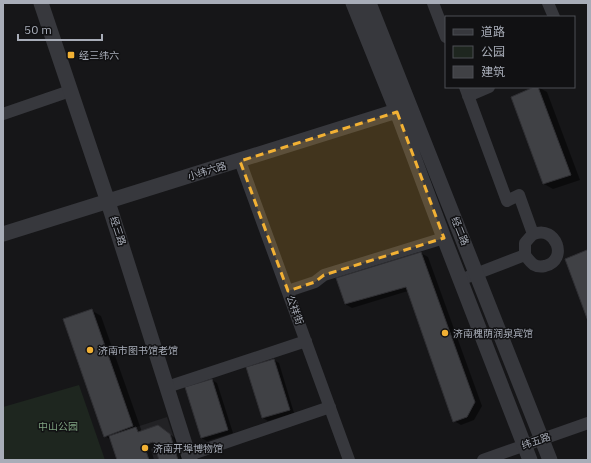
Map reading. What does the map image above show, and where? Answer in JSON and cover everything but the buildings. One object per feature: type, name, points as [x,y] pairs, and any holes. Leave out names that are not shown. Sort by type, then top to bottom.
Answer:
[{"type":"street","name":"经三路","points":[[41,3],[108,202],[190,457]]},
{"type":"street","name":"经二路","points":[[353,3],[404,109],[477,273],[550,460]]},
{"type":"street","name":"经二路","points":[[369,3],[444,238],[530,460]]},
{"type":"street","points":[[433,3],[445,34]]},
{"type":"street","points":[[548,3],[554,16]]},
{"type":"street","points":[[483,88],[466,91],[507,201],[519,195],[533,234]]},
{"type":"street","points":[[3,114],[70,91]]},
{"type":"street","name":"小纬六路","points":[[3,234],[404,109]]},
{"type":"street","name":"公祥街","points":[[240,161],[349,460]]},
{"type":"street","points":[[544,233],[553,238],[558,248],[556,258],[550,264],[539,267],[532,264],[525,255],[525,243],[533,234],[544,233]]},
{"type":"street","points":[[288,291],[315,282],[324,275],[444,238]]},
{"type":"street","points":[[460,280],[525,255]]},
{"type":"street","points":[[167,387],[306,341]]},
{"type":"street","points":[[190,457],[330,407]]},
{"type":"street","name":"纬五路","points":[[483,460],[588,423]]},
{"type":"highlighted area","points":[[397,112],[444,238],[324,275],[315,282],[288,291],[240,161]]},
{"type":"shaded area","name":"济南开埠博物馆","points":[[167,417],[181,460],[117,460],[109,436]]},
{"type":"green space","name":"中山公园","points":[[79,385],[105,460],[3,460],[3,407]]},
{"type":"place","name":"经三纬六","points":[[71,55]]},
{"type":"place","name":"济南槐荫润泉宾馆","points":[[445,333]]},
{"type":"place","name":"济南市图书馆老馆","points":[[90,350]]},
{"type":"place","name":"济南开埠博物馆","points":[[145,448]]}]
